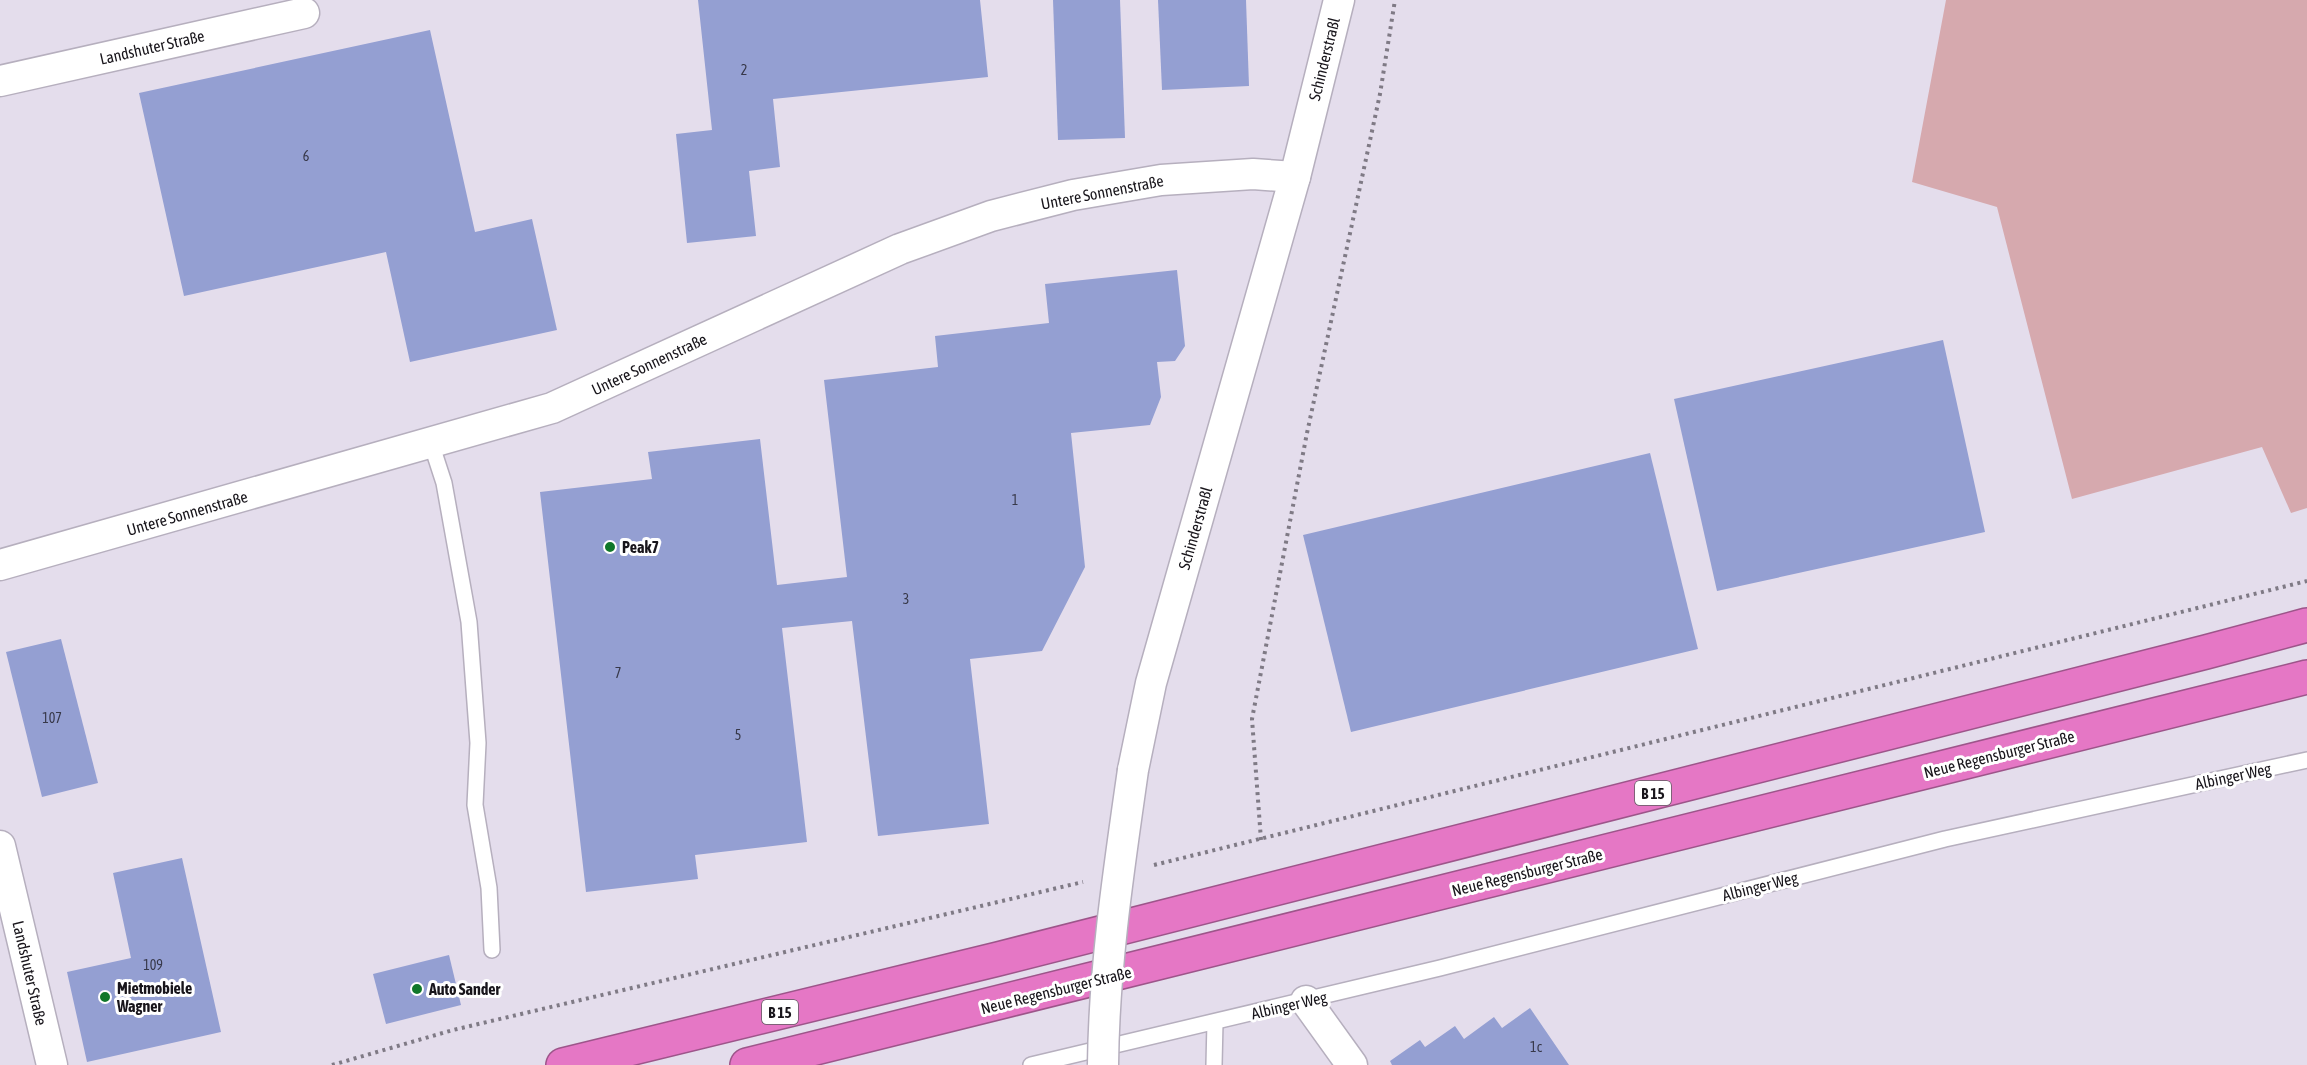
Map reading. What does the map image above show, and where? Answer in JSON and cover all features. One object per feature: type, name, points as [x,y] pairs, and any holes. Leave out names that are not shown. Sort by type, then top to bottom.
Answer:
[{"type":"highway","name":"B 15","points":[[562,1065],[998,959],[2307,625]]},
{"type":"highway","name":"Neue Regensburger Straße","points":[[747,1065],[2307,677]]},
{"type":"street","name":"Schinderstraßl","points":[[1103,1065],[1103,1022],[1112,926],[1133,770],[1151,683],[1295,177],[1339,0]]},
{"type":"street","name":"Landshuter Straße","points":[[0,81],[304,13]]},
{"type":"street","name":"Untere Sonnenstraße","points":[[0,565],[552,408],[900,249],[991,216],[1073,195],[1161,180],[1253,174],[1295,177]]},
{"type":"street","name":"Landshuter Straße","points":[[0,846],[52,1065]]},
{"type":"street","points":[[1306,1001],[1352,1065]]},
{"type":"lane","points":[[431,443],[444,483],[470,622],[478,743],[475,805],[489,888],[492,950]]},
{"type":"lane","name":"Albinger Weg","points":[[1031,1065],[1306,1001],[1945,839],[2307,760]]},
{"type":"lane","points":[[1214,1065],[1215,1022]]},
{"type":"path","points":[[1261,840],[1252,719],[1307,433],[1380,94],[1395,0]]},
{"type":"path","points":[[1145,867],[2307,581]]},
{"type":"path","points":[[332,1065],[453,1030],[1088,881]]},
{"type":"shaded area","points":[[1946,0],[2307,0],[2307,508],[2291,513],[2262,447],[2072,499],[1997,207],[1912,182]]},
{"type":"building","points":[[698,0],[980,0],[988,77],[773,99],[780,167],[749,171],[756,236],[687,243],[676,134],[712,130]]},
{"type":"building","points":[[1053,0],[1120,0],[1125,138],[1058,140]]},
{"type":"building","points":[[1158,0],[1246,0],[1249,86],[1162,90]]},
{"type":"building","points":[[430,30],[475,232],[532,219],[557,330],[410,362],[386,252],[184,296],[139,93]]},
{"type":"building","points":[[1177,270],[1185,346],[1175,361],[1157,362],[1161,397],[1150,425],[1071,433],[1085,567],[1042,651],[970,659],[989,824],[878,836],[852,621],[782,628],[807,842],[695,855],[698,879],[586,892],[540,492],[652,479],[648,452],[760,439],[777,585],[847,577],[824,380],[938,367],[935,336],[1049,323],[1045,284]]},
{"type":"building","points":[[1943,340],[1985,532],[1717,591],[1674,399]]},
{"type":"building","points":[[1650,453],[1698,649],[1351,732],[1303,535]]},
{"type":"building","points":[[61,639],[98,783],[42,797],[6,652]]},
{"type":"building","points":[[182,858],[221,1032],[87,1062],[67,972],[131,958],[113,873]]},
{"type":"building","name":"Auto Sander","points":[[449,955],[461,1005],[386,1024],[373,974]]},
{"type":"building","points":[[1530,1008],[1569,1065],[1392,1065],[1390,1061],[1420,1040],[1425,1047],[1455,1026],[1464,1039],[1494,1017],[1502,1028]]},
{"type":"place","name":"Peak7","points":[[610,547]]},
{"type":"place","name":"Auto Sander","points":[[417,989]]},
{"type":"place","name":"Mietmobiele Wagner","points":[[105,997]]}]
